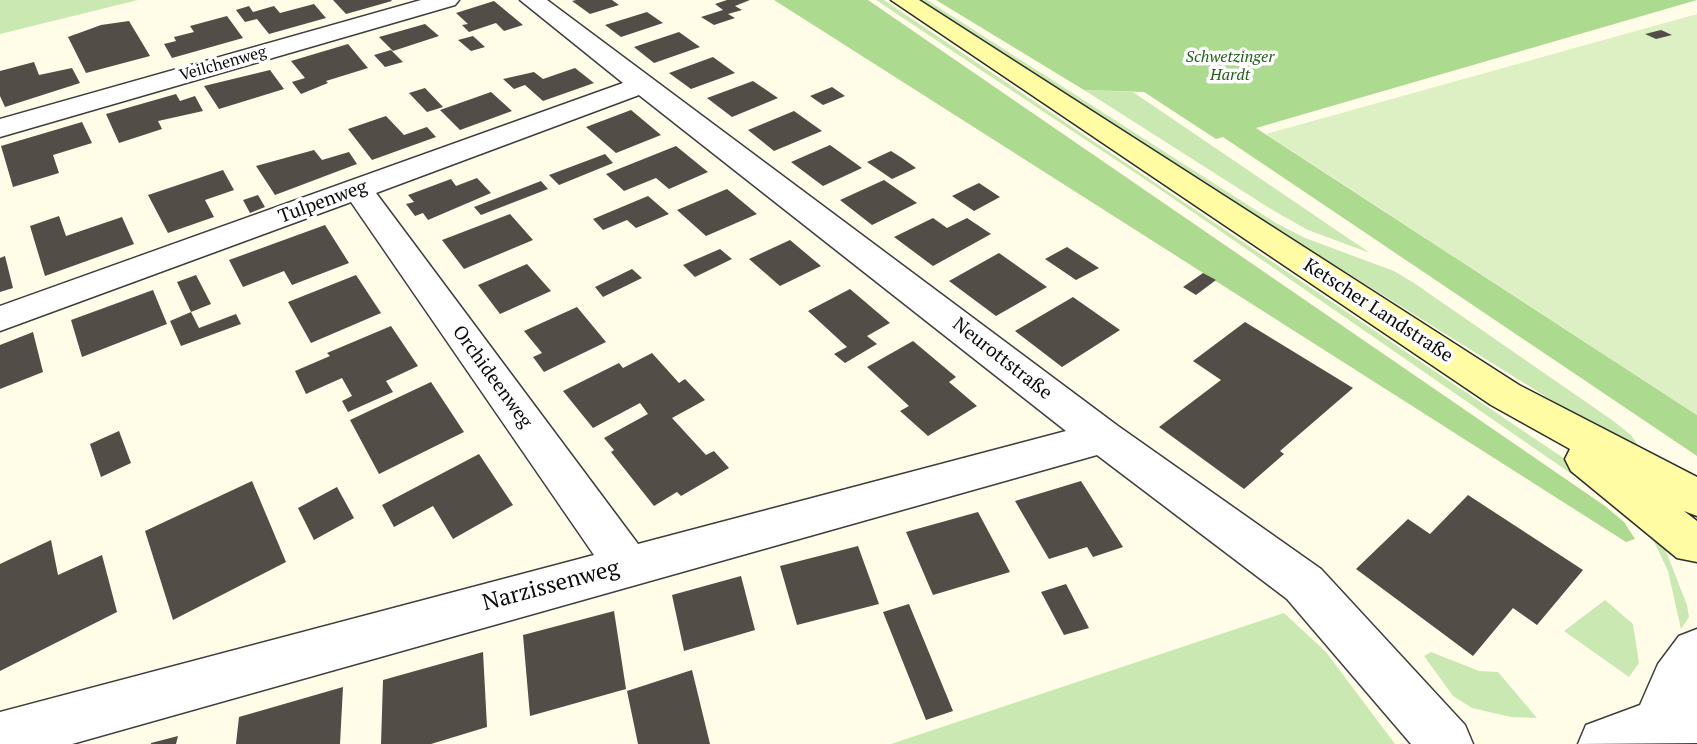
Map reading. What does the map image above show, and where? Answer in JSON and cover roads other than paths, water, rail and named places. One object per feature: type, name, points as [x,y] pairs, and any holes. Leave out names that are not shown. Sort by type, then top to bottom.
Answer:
[{"type":"street","name":"Veilchenweg","points":[[0,128],[447,0]]},
{"type":"street","name":"Neurottstraße","points":[[532,0],[1103,437],[1304,584],[1446,744]]},
{"type":"street","name":"Ketscher Landstraße","points":[[903,0],[1505,395],[1697,498]]},
{"type":"street","name":"Tulpenweg","points":[[0,319],[645,84]]},
{"type":"street","name":"Orchideenweg","points":[[358,189],[627,565]]},
{"type":"street","name":"Ketscher Landstraße","points":[[1505,395],[1696,548]]},
{"type":"street","name":"Narzissenweg","points":[[0,738],[1103,437]]},
{"type":"street","points":[[1605,744],[1678,720],[1676,681],[1697,652]]},
{"type":"park label","name":"Schwetzinger Hardt","points":[[1230,66]]}]
